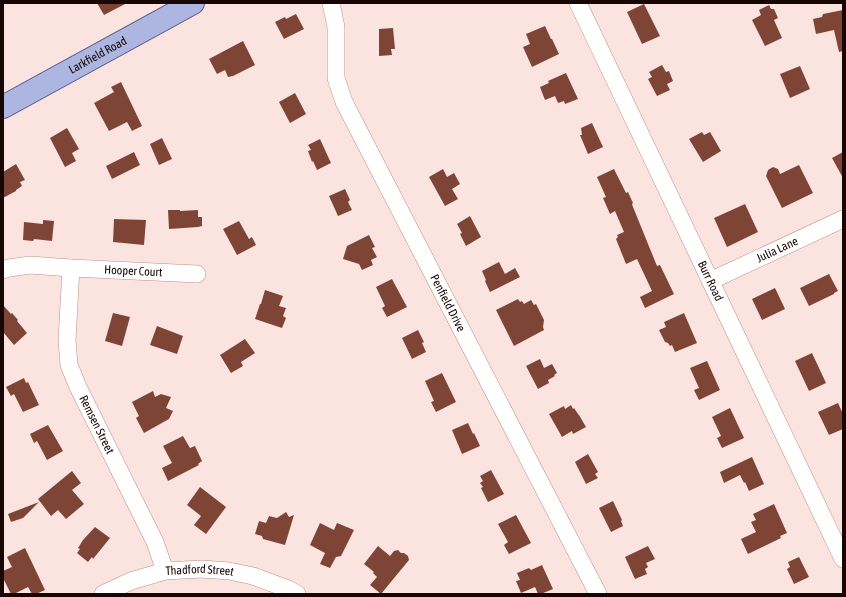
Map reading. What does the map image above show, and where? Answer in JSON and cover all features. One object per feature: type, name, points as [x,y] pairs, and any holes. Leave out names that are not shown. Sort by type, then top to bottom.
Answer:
[{"type":"main road","name":"Larkfield Road","points":[[3,107],[193,3]]},
{"type":"street","name":"Penfield Drive","points":[[330,3],[336,27],[336,78],[344,102],[598,594]]},
{"type":"street","name":"Burr Road","points":[[578,3],[843,559]]},
{"type":"street","name":"Julia Lane","points":[[710,281],[843,218]]},
{"type":"street","name":"Hooper Court","points":[[3,270],[30,265],[196,274]]},
{"type":"street","name":"Remsen Street","points":[[71,268],[67,340],[69,365],[78,387],[155,542],[166,571]]},
{"type":"street","name":"Thadford Street","points":[[104,594],[131,581],[166,571],[202,569],[229,571],[253,576],[288,589],[297,594]]},
{"type":"building","points":[[97,3],[127,3],[104,15]]},
{"type":"building","points":[[644,4],[660,36],[642,44],[627,12]]},
{"type":"building","points":[[769,5],[771,9],[774,9],[778,18],[774,20],[782,38],[765,46],[752,20],[761,15],[759,10]]},
{"type":"building","points":[[843,10],[843,51],[839,52],[834,30],[816,34],[813,19],[822,17],[823,14]]},
{"type":"building","points":[[296,14],[304,29],[284,39],[275,22]]},
{"type":"building","points":[[545,26],[559,54],[532,67],[523,47],[530,44],[526,34]]},
{"type":"building","points":[[393,28],[395,49],[391,49],[392,55],[379,56],[379,29]]},
{"type":"building","points":[[243,41],[255,65],[233,76],[228,77],[225,70],[217,74],[209,59]]},
{"type":"building","points":[[662,65],[666,72],[669,71],[673,81],[667,84],[670,90],[657,96],[648,79],[652,77],[649,72]]},
{"type":"building","points":[[800,66],[810,89],[790,98],[780,74]]},
{"type":"building","points":[[566,73],[578,99],[565,104],[564,101],[558,103],[555,96],[545,100],[540,87],[549,83],[548,81]]},
{"type":"building","points":[[121,82],[142,126],[132,131],[127,122],[109,131],[94,103],[114,92],[111,87]]},
{"type":"building","points":[[295,93],[306,114],[290,123],[279,102]]},
{"type":"building","points":[[592,123],[603,147],[588,154],[580,135],[582,135],[581,128]]},
{"type":"building","points":[[67,128],[79,149],[72,153],[76,161],[65,167],[50,138]]},
{"type":"building","points":[[702,132],[704,135],[710,132],[721,151],[703,162],[689,139]]},
{"type":"building","points":[[162,138],[172,159],[159,165],[150,144]]},
{"type":"building","points":[[320,139],[331,163],[317,170],[308,151],[311,150],[308,145]]},
{"type":"building","points":[[134,152],[140,165],[112,179],[106,166]]},
{"type":"building","points":[[843,152],[843,178],[832,158]]},
{"type":"building","points":[[16,164],[25,180],[20,182],[22,186],[16,191],[3,198],[3,172]]},
{"type":"building","points":[[799,165],[813,193],[782,208],[766,176],[768,170],[773,167],[778,169],[780,174]]},
{"type":"building","points":[[443,169],[447,177],[454,173],[460,184],[452,189],[458,199],[445,206],[429,177]]},
{"type":"building","points":[[614,169],[626,193],[628,192],[633,203],[633,207],[657,266],[660,265],[674,294],[645,308],[640,297],[652,291],[637,259],[626,264],[616,239],[618,237],[617,235],[624,232],[615,211],[610,214],[603,198],[606,197],[597,177]]},
{"type":"building","points":[[345,189],[350,200],[348,202],[352,210],[338,216],[329,196]]},
{"type":"building","points":[[745,204],[758,232],[727,247],[714,218]]},
{"type":"building","points":[[168,210],[198,210],[198,217],[202,217],[202,226],[169,229]]},
{"type":"building","points":[[470,216],[481,237],[466,246],[460,234],[462,233],[457,224]]},
{"type":"building","points":[[114,219],[146,220],[144,245],[113,242]]},
{"type":"building","points":[[43,220],[54,221],[52,241],[34,239],[33,241],[23,240],[24,222],[43,224]]},
{"type":"building","points":[[239,221],[249,239],[252,237],[256,245],[237,255],[223,229]]},
{"type":"building","points":[[369,235],[375,247],[372,248],[377,257],[371,260],[373,265],[362,270],[359,264],[343,259],[347,246]]},
{"type":"building","points":[[499,262],[505,274],[515,268],[520,277],[490,292],[482,271]]},
{"type":"building","points":[[829,274],[838,291],[809,306],[800,288]]},
{"type":"building","points":[[392,279],[407,307],[387,317],[382,308],[385,306],[376,287]]},
{"type":"building","points":[[775,288],[785,309],[762,320],[752,299]]},
{"type":"building","points":[[265,290],[283,296],[279,306],[286,308],[283,316],[286,318],[282,328],[255,319]]},
{"type":"building","points":[[518,299],[524,304],[531,300],[534,305],[536,304],[544,320],[544,330],[514,346],[496,310]]},
{"type":"building","points":[[3,305],[18,320],[17,321],[27,333],[14,345],[3,332]]},
{"type":"building","points":[[113,313],[130,317],[122,346],[105,341]]},
{"type":"building","points":[[684,313],[697,343],[675,352],[672,345],[670,346],[665,342],[659,330],[666,327],[664,322]]},
{"type":"building","points":[[157,326],[183,336],[177,354],[150,345]]},
{"type":"building","points":[[418,330],[424,342],[422,343],[426,352],[412,359],[402,338]]},
{"type":"building","points":[[245,339],[255,353],[241,362],[243,366],[231,373],[220,355]]},
{"type":"building","points":[[812,353],[826,383],[809,391],[795,361]]},
{"type":"building","points":[[540,359],[544,368],[552,364],[557,373],[548,380],[549,383],[538,389],[526,366]]},
{"type":"building","points":[[707,361],[720,390],[699,400],[694,390],[699,388],[690,368]]},
{"type":"building","points":[[442,373],[456,402],[436,412],[431,402],[434,401],[425,381]]},
{"type":"building","points":[[24,378],[26,383],[28,382],[39,405],[23,412],[14,394],[11,396],[6,387]]},
{"type":"building","points":[[153,391],[155,397],[161,394],[171,397],[166,408],[173,411],[169,419],[144,433],[136,418],[139,416],[132,402]]},
{"type":"building","points":[[838,403],[843,414],[843,429],[829,435],[818,412]]},
{"type":"building","points":[[571,405],[586,427],[573,434],[572,431],[562,437],[549,414],[564,406],[565,409]]},
{"type":"building","points":[[730,408],[744,438],[722,448],[717,438],[721,436],[712,417]]},
{"type":"building","points":[[468,423],[480,446],[462,454],[452,430]]},
{"type":"building","points":[[48,425],[63,451],[47,460],[37,441],[34,443],[30,434]]},
{"type":"building","points":[[183,436],[190,448],[195,446],[202,461],[198,464],[199,465],[168,481],[162,468],[172,463],[163,446]]},
{"type":"building","points":[[588,454],[598,472],[595,474],[598,478],[586,484],[575,462]]},
{"type":"building","points":[[752,457],[764,484],[749,491],[740,475],[724,483],[720,472]]},
{"type":"building","points":[[491,470],[504,494],[488,502],[481,488],[483,487],[480,483],[483,481],[480,476]]},
{"type":"building","points":[[72,471],[81,483],[72,490],[84,504],[66,519],[58,510],[51,516],[38,499]]},
{"type":"building","points":[[200,487],[226,507],[206,534],[194,525],[201,516],[187,505]]},
{"type":"building","points":[[613,501],[622,520],[623,526],[611,532],[599,508]]},
{"type":"building","points":[[39,502],[23,518],[11,522],[8,514]]},
{"type":"building","points":[[774,504],[787,533],[780,536],[781,538],[748,554],[741,539],[756,532],[751,522],[756,520],[753,514]]},
{"type":"building","points":[[286,512],[289,517],[294,515],[285,545],[263,539],[262,536],[255,534],[259,521],[266,523],[269,516],[277,518]]},
{"type":"building","points":[[516,515],[531,543],[509,554],[504,545],[508,542],[498,524]]},
{"type":"building","points":[[320,523],[334,530],[337,523],[354,530],[341,556],[336,557],[330,568],[320,564],[325,553],[310,545]]},
{"type":"building","points":[[95,527],[110,538],[93,559],[92,557],[88,562],[77,553],[80,549],[78,548]]},
{"type":"building","points":[[378,546],[390,556],[394,551],[398,550],[408,556],[409,560],[381,594],[370,585],[377,577],[373,573],[374,572],[364,564]]},
{"type":"building","points":[[648,546],[655,559],[646,563],[648,567],[645,569],[647,574],[635,579],[625,557]]},
{"type":"building","points":[[25,548],[45,590],[32,594],[28,587],[11,594],[3,578],[3,571],[12,567],[7,557]]},
{"type":"building","points":[[799,557],[809,577],[794,584],[787,569],[790,567],[788,562]]},
{"type":"building","points":[[542,565],[553,589],[538,594],[535,587],[521,593],[516,581],[520,580],[517,573],[529,568],[531,570]]}]
